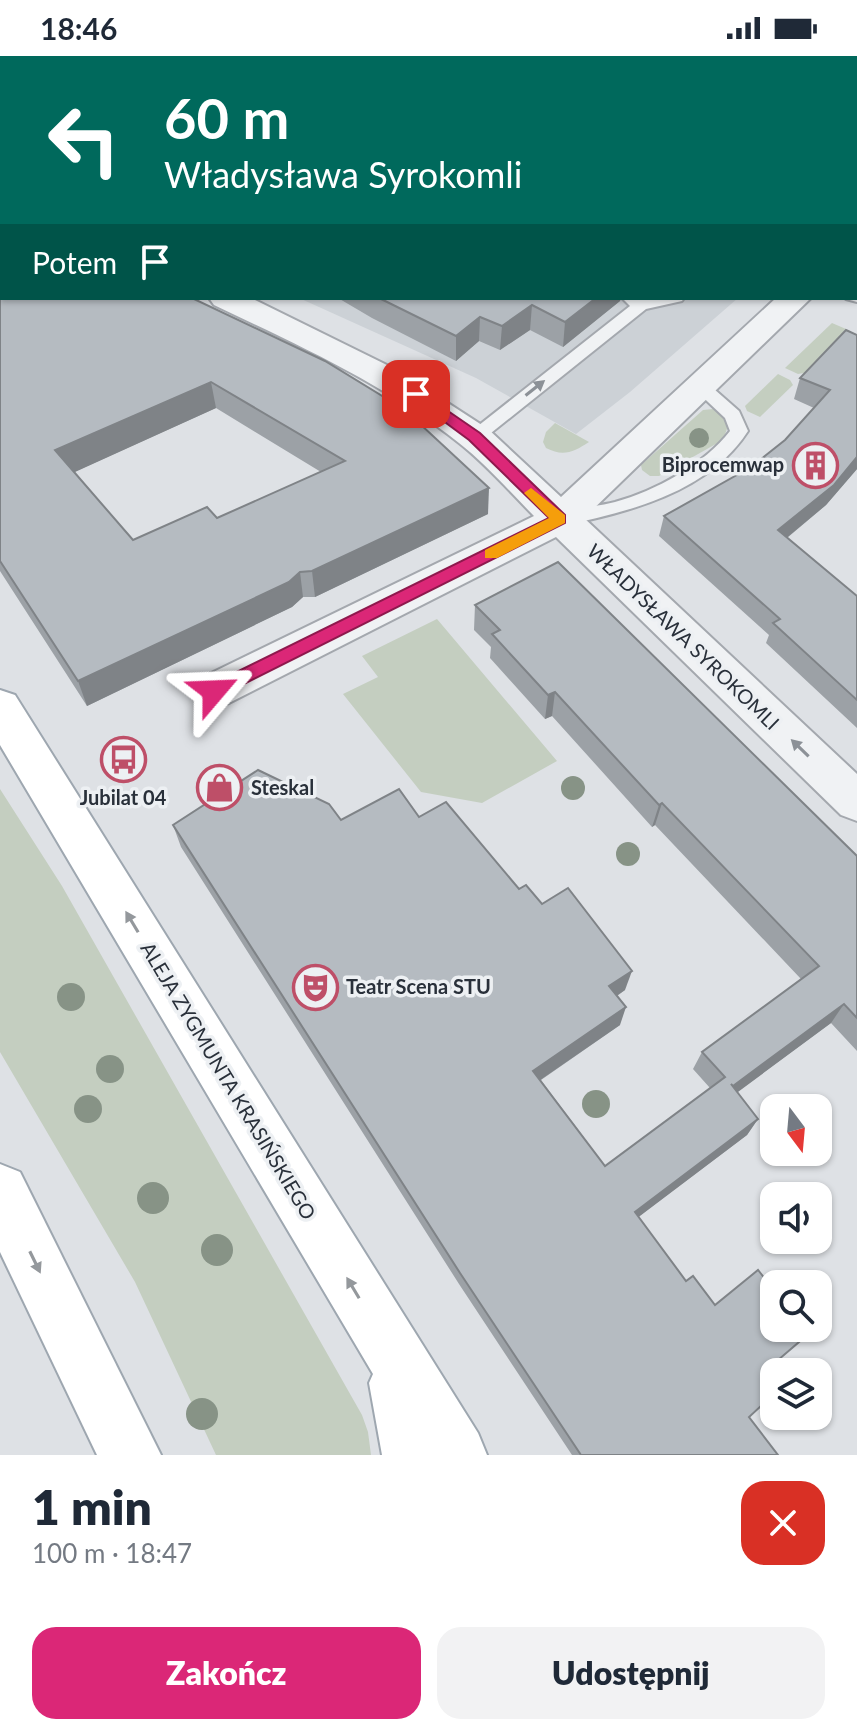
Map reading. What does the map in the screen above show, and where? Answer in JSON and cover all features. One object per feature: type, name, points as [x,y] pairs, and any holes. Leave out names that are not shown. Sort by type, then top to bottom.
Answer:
[{"type":"main road","name":"ALEJA ZYGMUNTA KRASIŃSKIEGO","points":[[0,707],[456,1455]]},
{"type":"main road","points":[[0,1192],[130,1455]]},
{"type":"main road","points":[[393,1355],[413,1455]]},
{"type":"street","name":"WŁADYSŁAWA SYROKOMLI","points":[[229,300],[377,370],[435,406],[475,437],[857,802]]},
{"type":"street","points":[[214,691],[560,519],[793,300]]},
{"type":"lane","points":[[475,437],[634,301]]},
{"type":"lane","points":[[560,519],[629,504],[696,470],[731,445],[739,431],[733,415],[700,386]]},
{"type":"shaded area","points":[[303,300],[736,300],[630,392],[576,434],[476,378]]},
{"type":"green space","points":[[832,323],[846,329],[804,373],[798,374],[785,368]]},
{"type":"green space","points":[[778,374],[793,385],[760,417],[747,411],[745,406]]},
{"type":"green space","points":[[713,409],[728,426],[723,440],[659,476],[650,476],[642,470],[641,465],[703,410]]},
{"type":"green space","points":[[555,423],[589,442],[568,452],[546,448],[543,442],[546,432]]},
{"type":"green space","points":[[437,619],[557,761],[482,803],[421,792],[343,694],[378,677],[362,656]]},
{"type":"green space","points":[[0,789],[62,886],[362,1415],[371,1455],[216,1455],[135,1282],[0,1052]]},
{"type":"building","points":[[0,300],[196,300],[325,361],[405,410],[489,488],[312,571],[300,572],[289,582],[78,681],[0,561]],"holes":[[[211,382],[345,461],[217,518],[207,507],[133,540],[55,450]]]},
{"type":"building","points":[[383,300],[593,300],[565,322],[532,305],[502,326],[480,317],[456,336]]},
{"type":"building","points":[[846,330],[857,335],[857,457],[834,485],[778,530],[857,596],[857,700],[773,623],[780,619],[664,516],[751,467],[785,440],[830,390],[800,378]]},
{"type":"building","points":[[558,562],[857,856],[857,1018],[844,1004],[733,1086],[731,1084],[758,1119],[635,1212],[686,1281],[693,1276],[715,1305],[758,1270],[760,1272],[760,1342],[799,1342],[780,1358],[760,1358],[760,1407],[749,1417],[778,1455],[581,1455],[460,1273],[173,825],[258,770],[329,804],[341,820],[399,789],[419,817],[446,802],[519,889],[526,885],[542,904],[568,888],[632,971],[609,986],[626,1007],[533,1071],[605,1166],[725,1077],[702,1052],[819,966],[662,803],[659,805],[555,692],[548,695],[492,634],[500,630],[475,605]]},
{"type":"slow traffic","points":[[491,554],[560,519],[531,493]]},
{"type":"place","name":"Biprocemwap","points":[[815,465]]},
{"type":"place","name":"Jubilat 04","points":[[123,759]]},
{"type":"place","name":"Steskal","points":[[220,788]]},
{"type":"place","name":"Teatr Scena STU","points":[[315,987]]},
{"type":"route","points":[[214,691],[560,519],[475,437],[416,394]]}]
